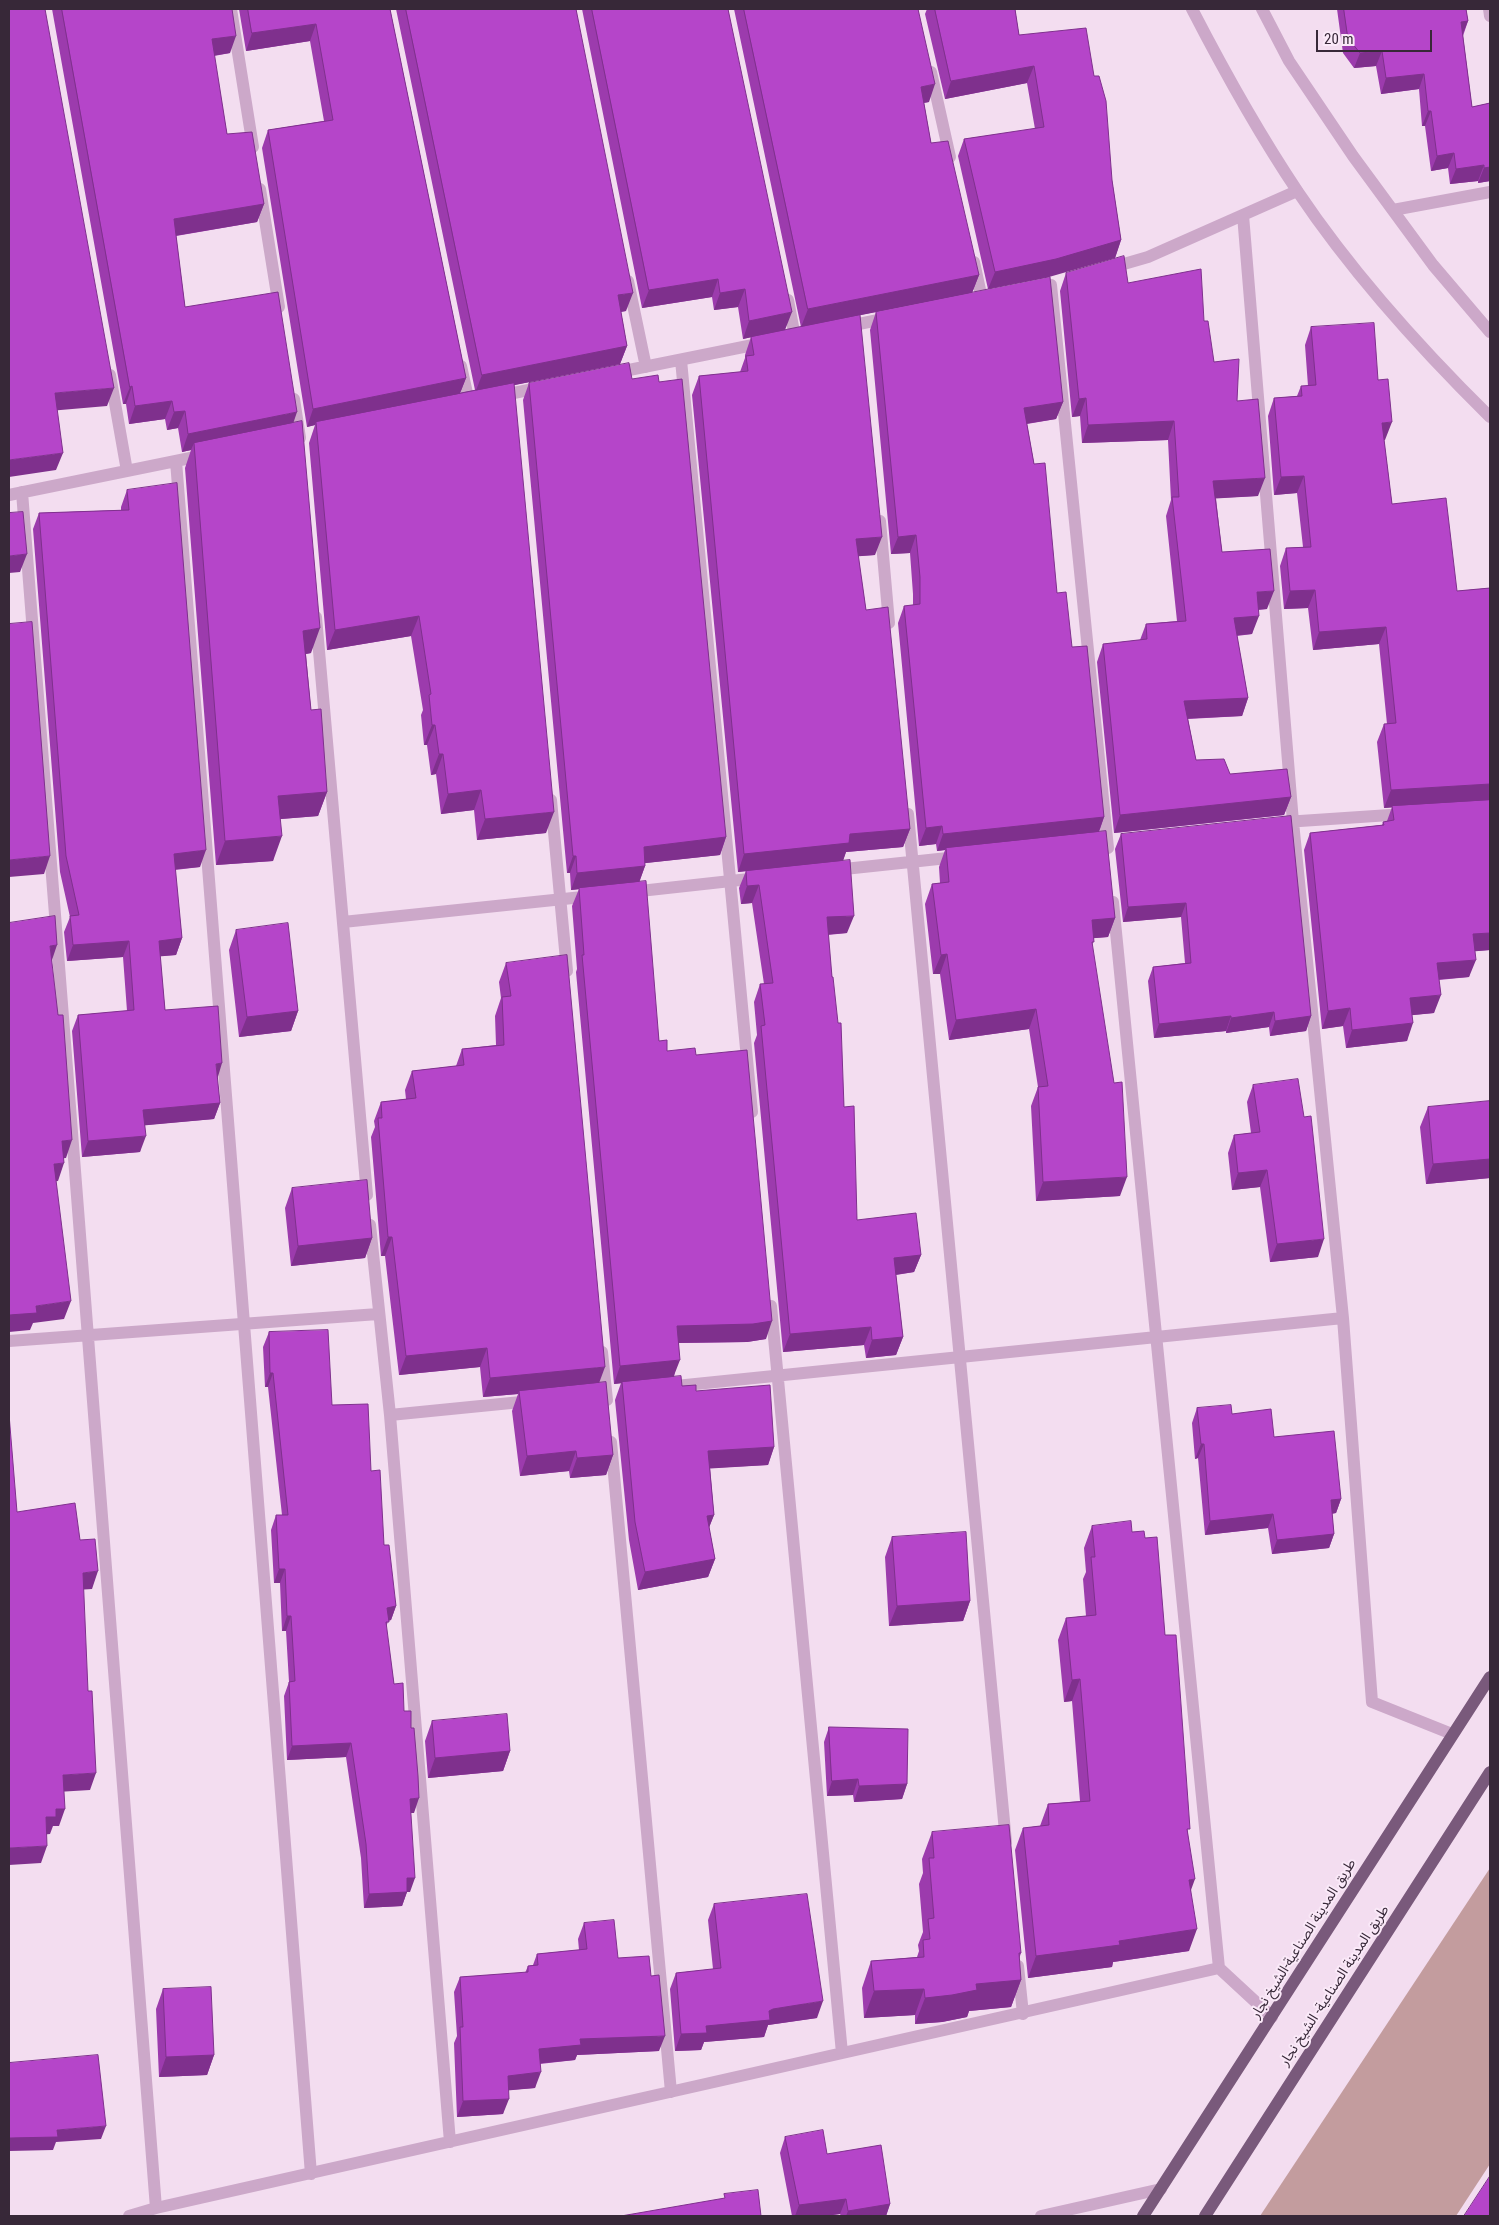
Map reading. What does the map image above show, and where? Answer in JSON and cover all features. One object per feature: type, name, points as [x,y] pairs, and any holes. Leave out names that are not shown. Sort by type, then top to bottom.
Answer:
[{"type":"main road","name":"طريق المدينة الصناعية-الشيخ نجار","points":[[1142,2216],[1490,1677]]},
{"type":"main road","name":"طريق المدينة الصناعية- الشيخ نجار","points":[[1205,2216],[1490,1772]]},
{"type":"street","points":[[231,9],[255,155]]},
{"type":"street","points":[[1192,9],[1221,66],[1297,191],[1363,279],[1456,384],[1490,417]]},
{"type":"street","points":[[1262,9],[1289,61],[1352,156],[1433,265],[1490,332]]},
{"type":"street","points":[[1489,9],[1490,16]]},
{"type":"street","points":[[927,57],[954,173]]},
{"type":"street","points":[[258,174],[282,320]]},
{"type":"street","points":[[1096,272],[1148,257],[1297,191]]},
{"type":"street","points":[[1393,210],[1490,192]]},
{"type":"street","points":[[1243,215],[1293,822],[1343,1318],[1372,1702],[1452,1734]]},
{"type":"street","points":[[971,251],[982,299]]},
{"type":"street","points":[[626,270],[646,367]]},
{"type":"street","points":[[1034,289],[1056,284],[1109,861]]},
{"type":"street","points":[[598,376],[791,338],[785,289]]},
{"type":"street","points":[[833,329],[861,328],[898,316]]},
{"type":"street","points":[[459,354],[473,402],[514,398],[551,386]]},
{"type":"street","points":[[681,360],[754,1128]]},
{"type":"street","points":[[108,364],[127,472]]},
{"type":"street","points":[[292,388],[301,439]]},
{"type":"street","points":[[9,495],[214,454]]},
{"type":"street","points":[[176,461],[311,2174]]},
{"type":"street","points":[[22,492],[156,2208]]},
{"type":"street","points":[[879,510],[891,637]]},
{"type":"street","points":[[315,605],[378,1314],[390,1415],[450,2142]]},
{"type":"street","points":[[550,790],[569,988]]},
{"type":"street","points":[[907,803],[1008,1855]]},
{"type":"street","points":[[1274,824],[1421,813]]},
{"type":"street","points":[[826,871],[971,856]]},
{"type":"street","points":[[343,922],[769,877]]},
{"type":"street","points":[[1112,891],[1219,1968],[1272,2017]]},
{"type":"street","points":[[770,1297],[842,2053]]},
{"type":"street","points":[[9,1341],[378,1314]]},
{"type":"street","points":[[654,1388],[1343,1318]]},
{"type":"street","points":[[602,1344],[608,1413]]},
{"type":"street","points":[[390,1415],[547,1399]]},
{"type":"street","points":[[610,1432],[671,2092]]},
{"type":"street","points":[[1017,1954],[1023,2014]]},
{"type":"street","points":[[128,2216],[156,2208],[1023,2014],[1219,1968]]},
{"type":"street","points":[[1041,2216],[1161,2189]]},
{"type":"shaded area","points":[[1490,1868],[1490,2164],[1456,2216],[1260,2216]]},
{"type":"building","points":[[9,9],[45,9],[114,388],[55,393],[63,453],[9,460]]},
{"type":"building","points":[[62,9],[232,9],[236,36],[212,39],[227,134],[252,132],[264,204],[174,219],[185,307],[278,292],[297,412],[188,434],[185,411],[174,412],[172,401],[135,406]]},
{"type":"building","points":[[248,9],[390,9],[466,378],[313,409],[268,130],[333,120],[316,24],[252,33]]},
{"type":"building","points":[[406,9],[576,9],[633,293],[618,295],[627,346],[482,375]]},
{"type":"building","points":[[592,9],[728,9],[792,312],[749,321],[745,289],[720,293],[718,279],[649,290]]},
{"type":"building","points":[[744,9],[918,9],[935,84],[921,87],[931,143],[948,141],[979,275],[808,309]]},
{"type":"building","points":[[935,9],[1015,9],[1019,35],[1086,28],[1094,76],[1099,76],[1106,101],[1112,180],[1121,240],[1056,259],[995,272],[964,139],[1044,127],[1034,66],[951,81]]},
{"type":"building","points":[[1344,9],[1466,9],[1468,21],[1461,22],[1472,107],[1490,103],[1490,167],[1484,168],[1484,165],[1456,169],[1454,153],[1437,156],[1431,111],[1428,111],[1424,74],[1386,78],[1382,51],[1360,53],[1348,38]]},
{"type":"building","points":[[1124,256],[1128,283],[1201,269],[1204,321],[1208,321],[1214,362],[1239,359],[1237,401],[1258,399],[1265,478],[1213,481],[1222,552],[1270,549],[1274,591],[1257,592],[1259,616],[1234,618],[1248,698],[1184,701],[1196,760],[1224,759],[1230,774],[1287,769],[1291,797],[1120,815],[1103,644],[1147,639],[1146,624],[1186,621],[1172,497],[1179,497],[1174,421],[1088,425],[1086,398],[1079,399],[1066,273]]},
{"type":"building","points":[[1050,277],[1063,402],[1024,408],[1034,464],[1045,463],[1057,593],[1066,592],[1072,647],[1087,646],[1104,817],[943,834],[942,826],[926,828],[904,606],[920,604],[920,577],[916,535],[898,537],[876,312]]},
{"type":"building","points":[[860,315],[882,537],[856,539],[866,610],[888,607],[910,829],[850,834],[849,843],[744,854],[699,376],[748,371],[746,356],[754,355],[751,337]]},
{"type":"building","points":[[1374,323],[1378,380],[1388,379],[1392,422],[1382,423],[1392,504],[1446,498],[1457,591],[1490,588],[1490,784],[1391,790],[1384,724],[1396,723],[1386,627],[1319,632],[1315,590],[1290,591],[1286,548],[1311,547],[1304,476],[1281,477],[1274,398],[1302,396],[1301,386],[1316,385],[1311,327]]},
{"type":"building","points":[[629,363],[632,379],[658,375],[659,382],[682,379],[726,837],[644,847],[645,866],[577,873],[576,856],[573,856],[529,383]]},
{"type":"building","points":[[514,383],[554,812],[485,819],[481,790],[448,794],[443,754],[439,754],[435,725],[432,725],[429,695],[431,694],[419,616],[335,630],[316,422]]},
{"type":"building","points":[[302,421],[320,628],[303,631],[311,710],[321,709],[327,792],[278,796],[282,836],[225,841],[194,443]]},
{"type":"building","points":[[177,483],[206,850],[174,854],[182,938],[159,941],[165,1010],[218,1006],[222,1063],[216,1064],[220,1103],[143,1110],[146,1136],[88,1141],[78,1015],[134,1010],[129,941],[73,945],[70,916],[79,915],[66,856],[39,513],[129,510],[127,490]]},
{"type":"building","points":[[23,512],[27,554],[9,556],[9,513]]},
{"type":"building","points":[[32,622],[50,856],[9,860],[9,624]]},
{"type":"building","points":[[1490,800],[1490,933],[1473,934],[1476,960],[1437,963],[1441,995],[1410,998],[1413,1023],[1352,1030],[1350,1008],[1328,1011],[1310,833],[1384,825],[1383,822],[1394,820],[1392,806]]},
{"type":"building","points":[[1291,816],[1311,1016],[1275,1021],[1274,1012],[1231,1018],[1231,1016],[1159,1024],[1153,967],[1191,963],[1186,903],[1128,907],[1121,834]]},
{"type":"building","points":[[1106,831],[1115,918],[1092,920],[1094,942],[1092,942],[1114,1083],[1122,1082],[1127,1177],[1043,1182],[1038,1087],[1048,1086],[1036,1009],[956,1020],[947,954],[941,955],[932,884],[949,882],[946,848]]},
{"type":"building","points":[[850,860],[854,916],[827,917],[838,1023],[841,1023],[844,1107],[854,1106],[857,1220],[916,1213],[921,1255],[894,1258],[903,1337],[872,1340],[871,1327],[790,1334],[761,1026],[765,1025],[760,984],[773,983],[759,885],[747,886],[746,871]]},
{"type":"building","points":[[646,881],[659,1041],[667,1040],[667,1051],[695,1048],[696,1055],[747,1050],[772,1321],[753,1324],[677,1326],[680,1360],[620,1366],[582,955],[584,955],[579,888]]},
{"type":"building","points":[[55,916],[57,945],[50,946],[58,1015],[63,1015],[72,1140],[62,1141],[64,1163],[54,1164],[71,1301],[36,1306],[37,1313],[9,1315],[9,923]]},
{"type":"building","points":[[288,923],[298,1011],[247,1017],[236,930]]},
{"type":"building","points":[[567,955],[605,1367],[490,1378],[487,1348],[406,1356],[392,1237],[388,1237],[378,1118],[382,1118],[381,1102],[416,1098],[412,1071],[464,1065],[462,1049],[504,1045],[502,997],[511,996],[506,963]]},
{"type":"building","points":[[1298,1079],[1304,1117],[1311,1116],[1324,1239],[1277,1244],[1267,1170],[1238,1173],[1234,1135],[1260,1132],[1253,1085]]},
{"type":"building","points":[[1490,1101],[1490,1159],[1433,1164],[1428,1107]]},
{"type":"building","points":[[367,1180],[372,1238],[298,1246],[292,1188]]},
{"type":"building","points":[[328,1330],[332,1405],[368,1404],[371,1471],[380,1470],[384,1545],[389,1545],[396,1606],[387,1608],[389,1622],[386,1622],[394,1684],[403,1683],[404,1711],[411,1711],[411,1728],[414,1728],[418,1776],[419,1798],[410,1799],[415,1878],[407,1878],[407,1892],[369,1894],[366,1844],[351,1743],[292,1746],[289,1682],[295,1681],[291,1616],[287,1616],[285,1569],[279,1569],[276,1515],[288,1515],[273,1373],[270,1373],[269,1332]]},
{"type":"building","points":[[681,1376],[682,1386],[696,1385],[696,1391],[770,1385],[774,1447],[708,1451],[714,1515],[707,1516],[715,1559],[645,1572],[635,1522],[622,1382]]},
{"type":"building","points":[[606,1382],[613,1455],[577,1458],[576,1451],[527,1456],[519,1391]]},
{"type":"building","points":[[1231,1405],[1232,1414],[1271,1409],[1274,1437],[1334,1431],[1341,1499],[1331,1500],[1334,1534],[1277,1540],[1273,1514],[1210,1521],[1204,1444],[1201,1444],[1197,1408]]},
{"type":"building","points":[[9,1414],[17,1512],[75,1503],[80,1540],[95,1539],[98,1571],[83,1573],[88,1691],[92,1691],[96,1773],[63,1775],[65,1809],[56,1809],[56,1817],[46,1817],[47,1846],[9,1848]]},
{"type":"building","points":[[1131,1521],[1132,1532],[1144,1531],[1145,1538],[1157,1537],[1165,1635],[1176,1635],[1190,1829],[1187,1829],[1195,1879],[1189,1880],[1197,1929],[1119,1941],[1120,1945],[1036,1956],[1023,1828],[1049,1825],[1048,1804],[1090,1801],[1080,1679],[1072,1680],[1066,1618],[1096,1615],[1091,1557],[1095,1557],[1092,1526]]},
{"type":"building","points":[[966,1532],[970,1601],[897,1606],[892,1537]]},
{"type":"building","points":[[507,1714],[510,1751],[435,1758],[432,1721]]},
{"type":"building","points":[[829,1727],[908,1729],[907,1784],[859,1786],[858,1779],[832,1781]]},
{"type":"building","points":[[1009,1825],[1021,1953],[1019,1953],[1021,1980],[976,1984],[977,1990],[925,1998],[924,1989],[874,1991],[871,1961],[924,1957],[923,1940],[930,1939],[928,1919],[934,1918],[929,1858],[934,1858],[932,1832]]},
{"type":"building","points":[[807,1894],[823,2001],[773,2009],[769,2011],[770,2020],[706,2026],[707,2033],[681,2034],[676,1973],[721,1968],[714,1904]]},
{"type":"building","points":[[614,1920],[618,1958],[649,1956],[651,1976],[659,1975],[665,2036],[580,2039],[581,2045],[539,2049],[541,2072],[508,2076],[509,2099],[463,2101],[460,2027],[463,2027],[460,1977],[528,1972],[528,1966],[538,1965],[537,1954],[587,1949],[584,1923]]},
{"type":"building","points":[[211,1987],[214,2055],[166,2057],[163,1989]]},
{"type":"building","points":[[98,2055],[106,2126],[57,2130],[58,2137],[9,2138],[9,2063]]},
{"type":"building","points":[[823,2130],[827,2154],[881,2145],[890,2204],[848,2211],[846,2199],[799,2205],[785,2137]]},
{"type":"building","points":[[1490,2176],[1490,2216],[1464,2216]]},
{"type":"building","points":[[758,2190],[761,2216],[621,2216],[725,2198],[724,2194]]}]
